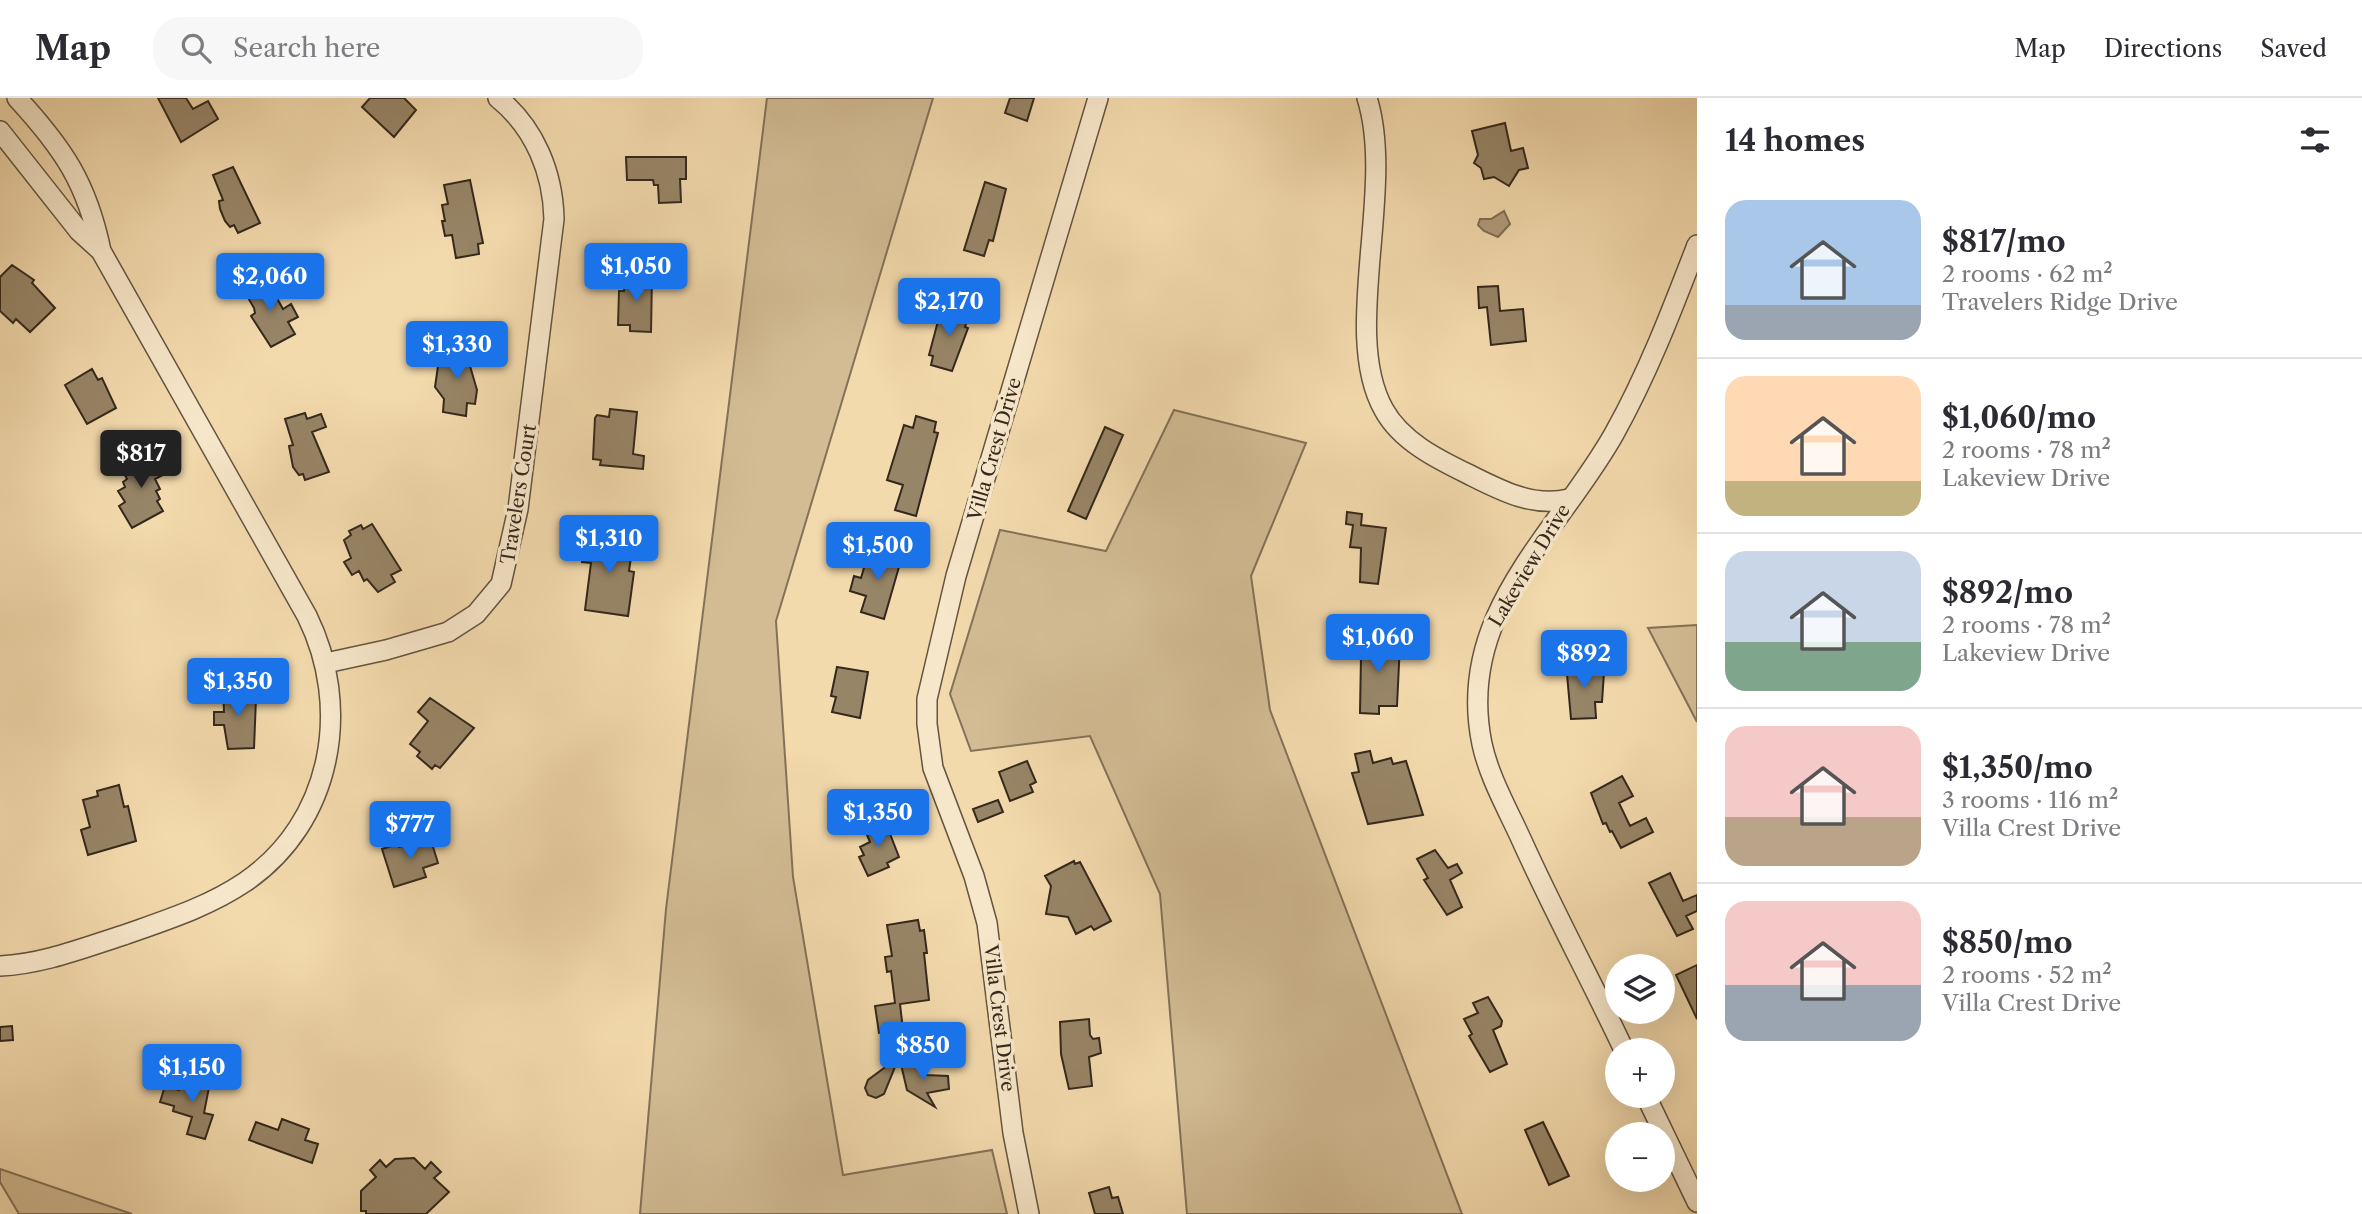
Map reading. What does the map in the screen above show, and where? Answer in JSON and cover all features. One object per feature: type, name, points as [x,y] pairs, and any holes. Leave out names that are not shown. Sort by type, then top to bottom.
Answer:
[{"type":"street","points":[[17,98],[49,133],[75,169],[93,215],[100,251]]},
{"type":"street","name":"Travelers Court","points":[[327,663],[448,632],[484,607],[497,591],[506,570],[522,485],[554,219],[549,179],[536,144],[521,121],[498,98]]},
{"type":"street","name":"Villa Crest Drive","points":[[1029,1214],[1013,1133],[987,923],[974,876],[933,768],[927,724],[927,699],[956,576],[1098,98]]},
{"type":"street","points":[[1367,98],[1374,130],[1376,184],[1368,307],[1369,348],[1373,382],[1384,411],[1414,443],[1471,476],[1539,502],[1569,499]]},
{"type":"street","points":[[0,131],[79,231],[100,251],[273,554],[312,625],[327,663],[331,731],[321,779],[299,826],[264,867],[230,891],[185,914],[60,956],[0,966]]},
{"type":"street","name":"Lakeview Drive","points":[[1619,1038],[1509,813],[1487,761],[1479,721],[1481,660],[1493,619],[1569,499],[1604,451],[1650,367],[1697,245]]},
{"type":"street","points":[[1653,1108],[1697,1202]]},
{"type":"shaded area","points":[[767,98],[933,98],[776,621],[793,877],[843,1175],[992,1150],[1007,1214],[640,1214],[666,909]]},
{"type":"shaded area","points":[[1504,211],[1510,224],[1498,237],[1478,225],[1480,219],[1491,219]]},
{"type":"shaded area","points":[[1174,410],[1306,443],[1251,576],[1270,710],[1462,1214],[1187,1214],[1160,894],[1090,736],[971,751],[950,694],[1000,530],[1106,551]]},
{"type":"shaded area","points":[[1697,625],[1697,722],[1648,628]]},
{"type":"shaded area","points":[[0,1169],[132,1214],[19,1214],[0,1182]]},
{"type":"building","points":[[158,98],[186,98],[193,109],[208,101],[218,119],[181,142]]},
{"type":"building","points":[[370,98],[404,98],[416,110],[394,137],[362,107]]},
{"type":"building","points":[[1010,98],[1034,98],[1027,121],[1005,113]]},
{"type":"building","points":[[1505,123],[1511,151],[1523,148],[1528,168],[1519,170],[1509,186],[1494,177],[1484,179],[1481,168],[1474,163],[1478,155],[1472,131]]},
{"type":"building","points":[[626,157],[686,157],[686,179],[680,179],[681,202],[659,203],[658,185],[654,185],[653,180],[627,180]]},
{"type":"building","points":[[233,167],[260,223],[238,233],[234,225],[230,227],[225,221],[219,201],[223,200],[213,175]]},
{"type":"building","points":[[470,180],[483,243],[478,244],[479,254],[456,258],[452,235],[445,236],[442,221],[445,221],[442,205],[448,204],[444,185]]},
{"type":"building","points":[[985,182],[1006,189],[993,241],[989,240],[984,256],[964,250]]},
{"type":"building","points":[[12,265],[34,280],[32,283],[55,308],[30,332],[16,319],[13,323],[0,311],[0,277]]},
{"type":"building","points":[[625,275],[652,276],[651,332],[630,331],[630,325],[618,325],[619,291],[624,291]]},
{"type":"building","points":[[265,277],[283,309],[291,304],[298,317],[288,322],[295,334],[271,347],[251,316],[255,313],[254,308],[243,289]]},
{"type":"building","points":[[1498,286],[1500,311],[1523,309],[1526,341],[1491,345],[1487,307],[1479,308],[1478,287]]},
{"type":"building","points":[[942,306],[969,314],[965,327],[968,328],[952,371],[931,365],[933,356],[929,355]]},
{"type":"building","points":[[450,344],[472,347],[470,366],[477,390],[475,404],[467,403],[466,416],[443,412],[444,399],[435,387],[438,366],[449,357]]},
{"type":"building","points":[[92,369],[98,380],[102,378],[116,408],[87,424],[65,385]]},
{"type":"building","points":[[610,409],[637,412],[633,454],[644,456],[643,469],[600,465],[601,460],[593,459],[595,418],[597,415],[609,417]]},
{"type":"building","points":[[305,413],[307,419],[321,414],[326,427],[312,432],[329,472],[305,480],[303,474],[299,475],[293,467],[289,446],[293,445],[285,419]]},
{"type":"building","points":[[916,416],[936,422],[934,432],[938,433],[916,516],[895,510],[903,485],[887,480],[904,425],[913,428]]},
{"type":"building","points":[[1105,427],[1123,435],[1086,519],[1068,511]]},
{"type":"building","points":[[148,452],[165,474],[155,479],[160,489],[156,491],[160,499],[157,501],[163,511],[132,528],[119,506],[125,502],[118,491],[125,487],[123,482],[127,479],[121,468]]},
{"type":"building","points":[[1347,512],[1362,514],[1361,525],[1386,528],[1378,584],[1360,582],[1361,548],[1350,547],[1353,525],[1346,524]]},
{"type":"building","points":[[372,524],[401,570],[391,575],[395,582],[378,592],[367,579],[364,581],[359,571],[352,575],[344,562],[351,558],[344,540],[351,535],[349,531],[361,525],[363,529]]},
{"type":"building","points":[[586,534],[633,543],[629,571],[634,572],[628,616],[585,610],[591,563],[582,562]]},
{"type":"building","points":[[880,547],[903,553],[884,619],[861,612],[866,596],[850,591],[854,576],[861,578],[866,561],[876,563]]},
{"type":"building","points":[[1354,640],[1400,643],[1397,706],[1379,706],[1379,714],[1360,713],[1361,656],[1353,656]]},
{"type":"building","points":[[1589,662],[1589,673],[1604,672],[1602,702],[1595,702],[1596,718],[1571,719],[1566,663]]},
{"type":"building","points":[[837,667],[868,672],[860,718],[832,712],[836,697],[831,696]]},
{"type":"building","points":[[244,685],[244,698],[256,698],[254,748],[228,749],[224,725],[214,725],[214,712],[224,712],[223,686]]},
{"type":"building","points":[[430,698],[474,728],[440,768],[435,765],[432,769],[417,756],[420,752],[410,744],[428,721],[418,712]]},
{"type":"building","points":[[1370,751],[1373,763],[1391,758],[1393,764],[1406,761],[1423,815],[1368,824],[1352,773],[1359,772],[1355,754]]},
{"type":"building","points":[[1027,761],[1036,782],[1030,785],[1033,792],[1010,801],[999,772]]},
{"type":"building","points":[[1622,776],[1633,796],[1619,803],[1630,826],[1646,818],[1653,832],[1621,848],[1606,823],[1603,824],[1591,793]]},
{"type":"building","points":[[119,785],[124,807],[128,806],[136,841],[88,855],[81,830],[90,827],[83,800],[98,796],[97,791]]},
{"type":"building","points":[[998,800],[1003,812],[978,822],[973,809]]},
{"type":"building","points":[[885,821],[899,857],[887,863],[889,867],[868,876],[859,857],[864,855],[860,847],[870,842],[865,830]]},
{"type":"building","points":[[430,837],[438,863],[423,868],[426,877],[394,887],[382,849],[398,844],[399,847]]},
{"type":"building","points":[[1435,850],[1448,868],[1457,864],[1462,873],[1450,880],[1462,907],[1447,915],[1424,880],[1428,878],[1417,859]]},
{"type":"building","points":[[1074,861],[1075,864],[1080,862],[1111,921],[1094,930],[1091,926],[1076,934],[1068,917],[1046,914],[1051,886],[1045,876]]},
{"type":"building","points":[[1670,873],[1683,901],[1697,895],[1697,911],[1686,916],[1693,929],[1677,936],[1649,883]]},
{"type":"building","points":[[918,920],[920,931],[924,930],[929,1000],[900,1004],[903,1030],[879,1033],[875,1006],[895,1003],[891,971],[887,972],[885,957],[892,956],[887,925]]},
{"type":"building","points":[[1697,965],[1697,1019],[1676,975]]},
{"type":"building","points":[[1488,997],[1502,1021],[1501,1026],[1493,1030],[1507,1064],[1490,1072],[1469,1036],[1472,1034],[1464,1019],[1478,1013],[1473,1003]]},
{"type":"building","points":[[1089,1019],[1090,1035],[1093,1039],[1099,1038],[1101,1053],[1089,1057],[1092,1086],[1069,1089],[1061,1054],[1060,1022]]},
{"type":"building","points":[[12,1026],[13,1040],[0,1041],[0,1027]]},
{"type":"building","points":[[899,1057],[884,1094],[876,1098],[868,1095],[865,1088],[868,1080]]},
{"type":"building","points":[[900,1060],[916,1066],[926,1075],[948,1076],[949,1089],[927,1093],[935,1107],[907,1090]]},
{"type":"building","points":[[195,1072],[211,1077],[204,1113],[213,1115],[205,1139],[187,1134],[192,1117],[173,1111],[174,1106],[160,1102],[165,1086],[179,1090],[180,1085],[190,1088]]},
{"type":"building","points":[[282,1119],[309,1129],[305,1140],[318,1144],[312,1163],[249,1140],[256,1122],[278,1130]]},
{"type":"building","points":[[1543,1122],[1569,1176],[1549,1185],[1525,1130]]},
{"type":"building","points":[[414,1158],[425,1169],[431,1162],[441,1172],[434,1178],[449,1192],[426,1214],[366,1214],[366,1211],[361,1211],[361,1191],[376,1177],[370,1170],[380,1160],[386,1167],[395,1159]]},
{"type":"building","points":[[1109,1187],[1112,1198],[1118,1197],[1123,1214],[1095,1214],[1089,1193]]}]
